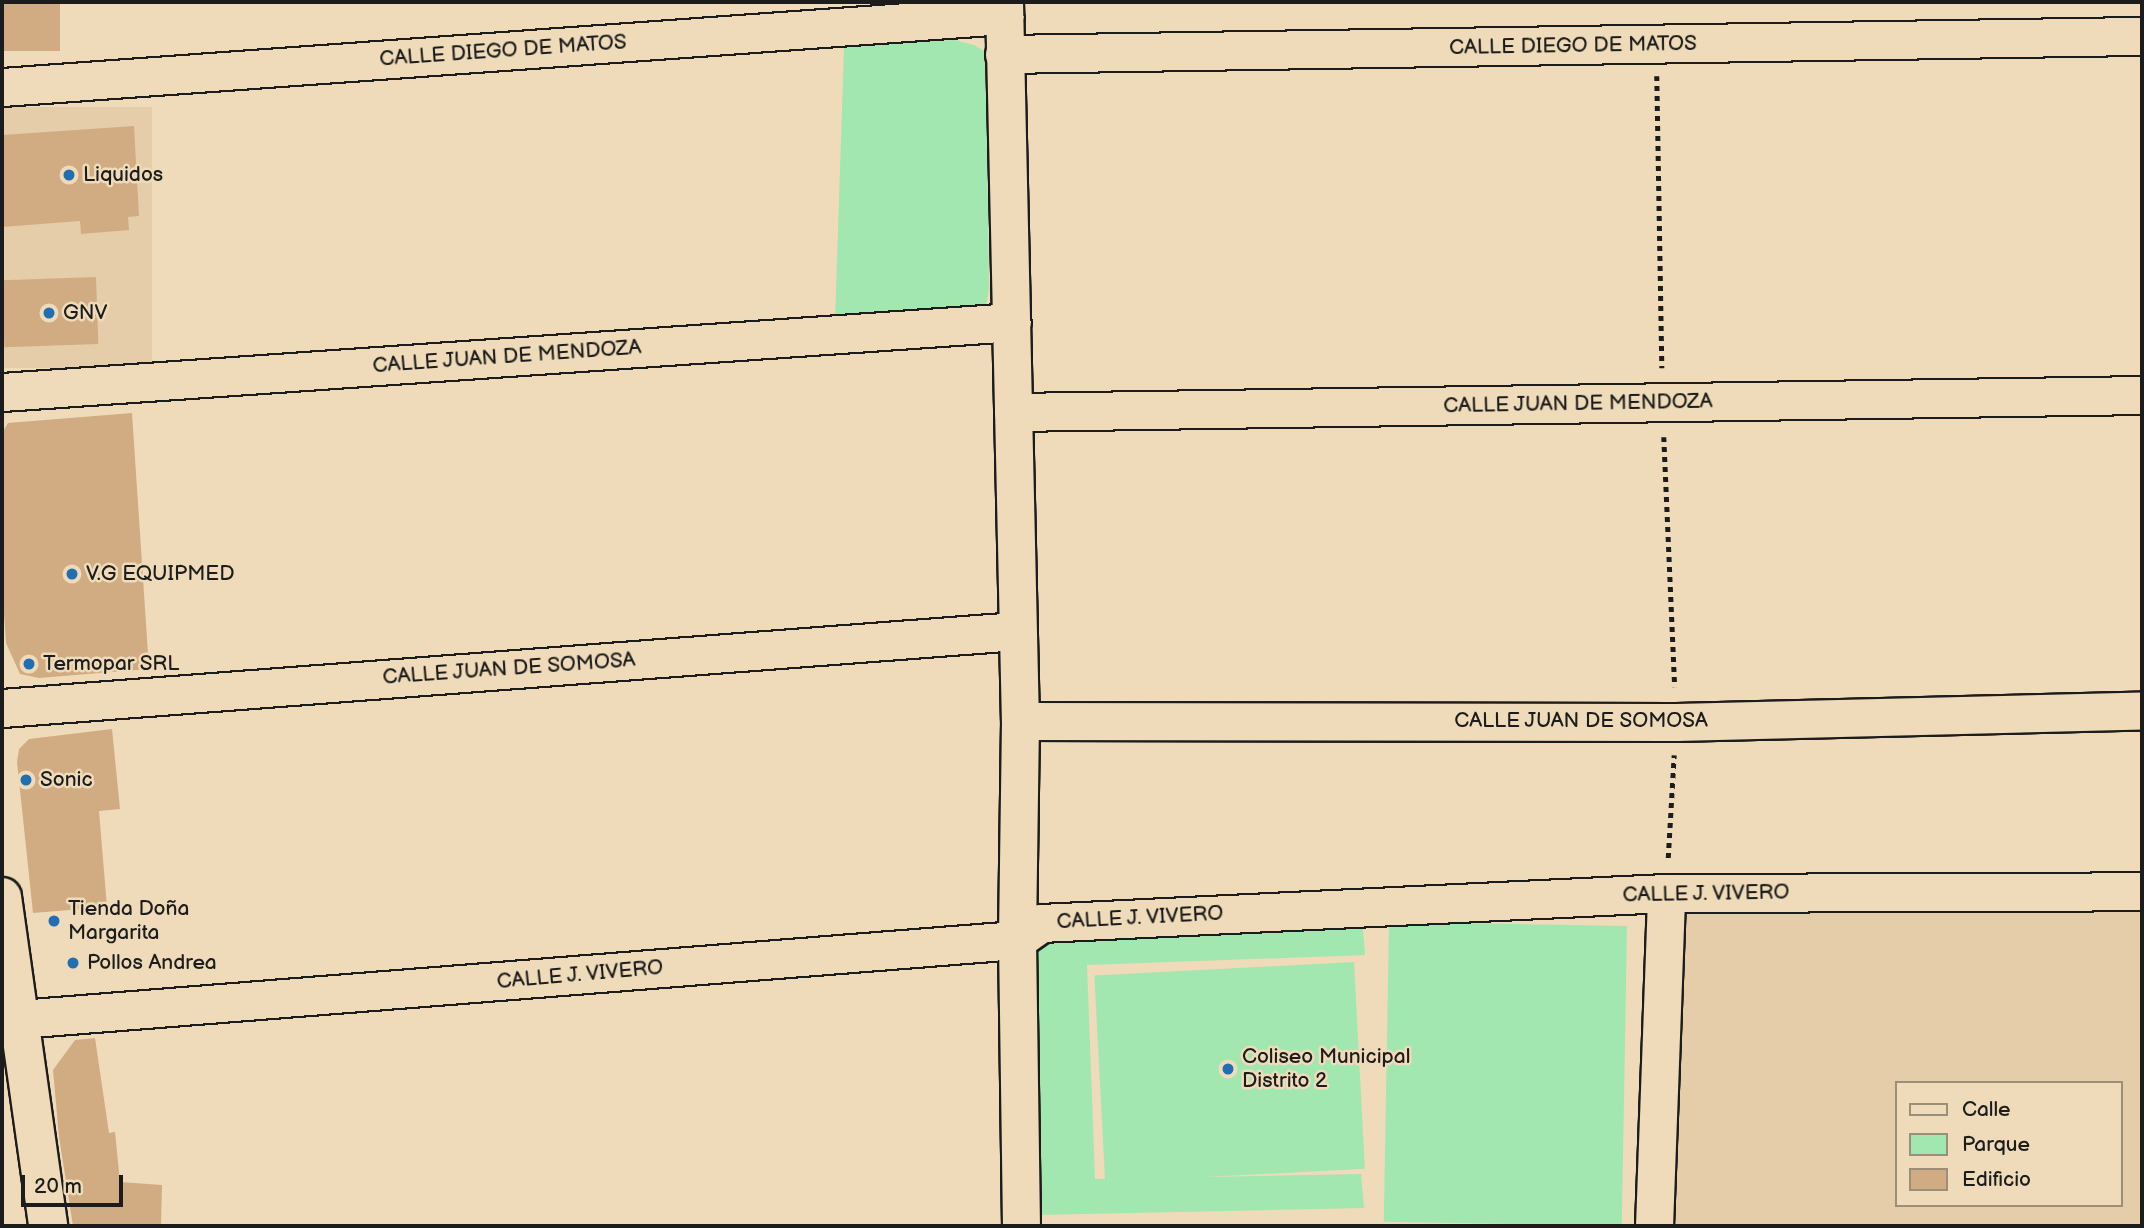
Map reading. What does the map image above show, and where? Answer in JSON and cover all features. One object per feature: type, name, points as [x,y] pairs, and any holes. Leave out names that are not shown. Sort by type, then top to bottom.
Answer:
[{"type":"main road","points":[[2,897],[48,1226]]},
{"type":"street","points":[[1004,8],[1020,721],[1017,940],[1021,1226]]},
{"type":"street","name":"CALLE DIEGO DE MATOS","points":[[2,87],[1004,8]]},
{"type":"street","name":"CALLE DIEGO DE MATOS","points":[[1004,54],[2142,36]]},
{"type":"street","name":"CALLE JUAN DE MENDOZA","points":[[2,392],[1012,322]]},
{"type":"street","name":"CALLE JUAN DE MENDOZA","points":[[1013,412],[2142,395]]},
{"type":"street","name":"CALLE JUAN DE SOMOSA","points":[[2,708],[1017,631]]},
{"type":"street","name":"CALLE JUAN DE SOMOSA","points":[[1020,721],[1676,722],[2142,711]]},
{"type":"street","name":"CALLE J. VIVERO","points":[[19,1019],[1017,940],[1041,923],[1666,893],[2142,891]]},
{"type":"street","points":[[1654,1226],[1666,893]]},
{"type":"path","points":[[1657,45],[1662,403],[1676,722],[1666,893]]},
{"type":"shaded area","points":[[2,107],[152,107],[152,368],[2,368]]},
{"type":"shaded area","points":[[1691,910],[2142,911],[2142,1226],[1664,1226],[1672,931]]},
{"type":"green space","points":[[955,40],[984,51],[986,65],[989,288],[986,306],[835,322],[844,48],[849,43]]},
{"type":"green space","points":[[1362,918],[1365,955],[1087,965],[1095,1179],[1361,1174],[1364,1208],[1036,1215],[1035,948],[1063,934]]},
{"type":"green space","points":[[1389,922],[1627,926],[1622,1226],[1384,1222]]},
{"type":"green space","name":"Coliseo Municipal Distrito 2","points":[[1354,962],[1365,1169],[1105,1182],[1094,976]]},
{"type":"building","points":[[2,2],[60,2],[60,51],[2,51]]},
{"type":"building","name":"Liquidos","points":[[134,126],[139,216],[128,217],[129,230],[81,234],[80,221],[2,227],[2,135]]},
{"type":"building","name":"GNV","points":[[96,277],[98,344],[4,347],[2,280]]},
{"type":"building","points":[[132,413],[149,669],[39,678],[20,674],[6,643],[2,583],[2,433],[8,423]]},
{"type":"building","points":[[112,729],[120,809],[99,811],[107,907],[33,913],[17,762],[19,749],[29,739]]},
{"type":"building","points":[[95,1038],[109,1133],[115,1132],[120,1182],[162,1185],[161,1226],[73,1226],[59,1137],[53,1070],[75,1040]]},
{"type":"place","name":"Liquidos","points":[[69,175]]},
{"type":"place","name":"GNV","points":[[49,313]]},
{"type":"place","name":"V.G EQUIPMED","points":[[72,574]]},
{"type":"place","name":"Termopar SRL","points":[[29,664]]},
{"type":"place","name":"Sonic","points":[[26,780]]},
{"type":"place","name":"Tienda Doña Margarita","points":[[54,921]]},
{"type":"place","name":"Pollos Andrea","points":[[73,963]]},
{"type":"place","name":"Coliseo Municipal Distrito 2","points":[[1228,1069]]}]
